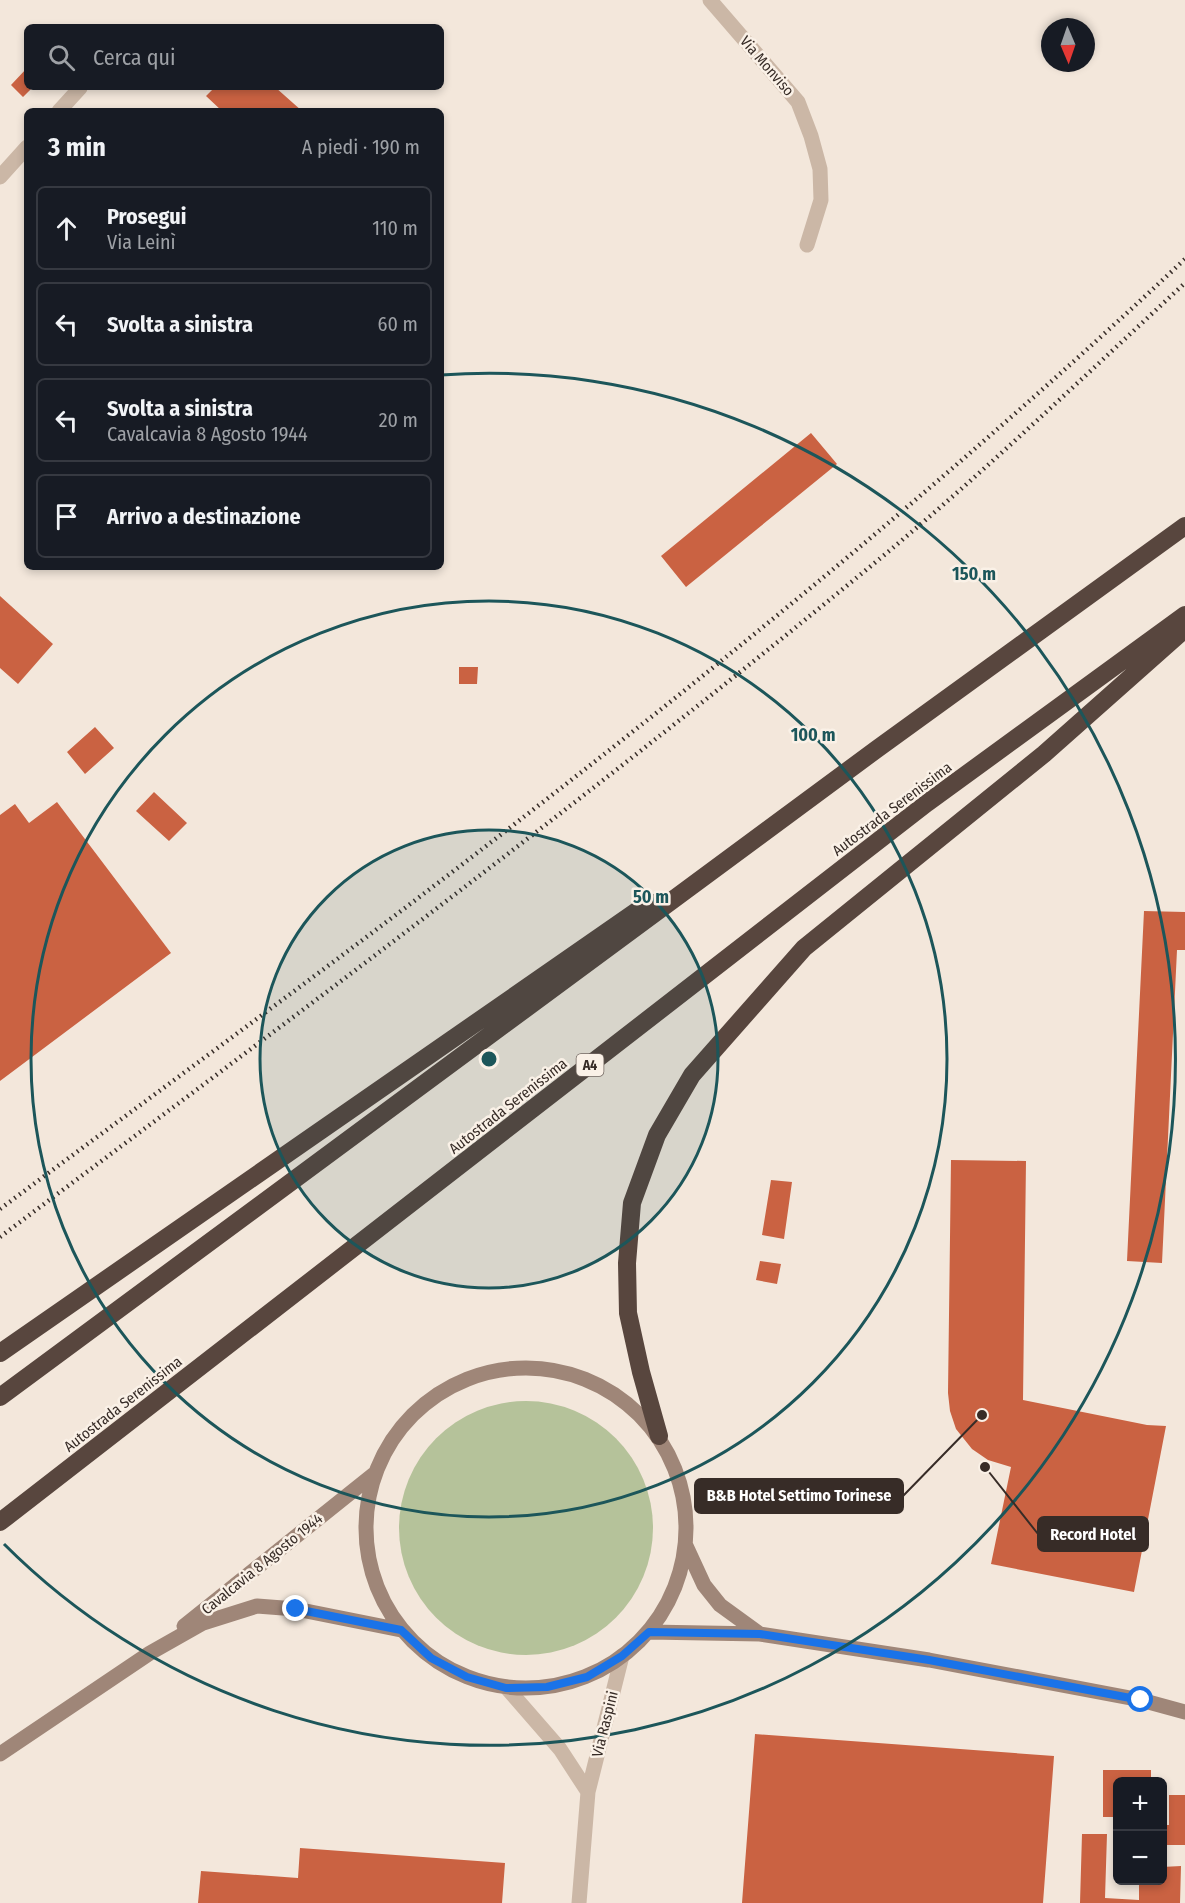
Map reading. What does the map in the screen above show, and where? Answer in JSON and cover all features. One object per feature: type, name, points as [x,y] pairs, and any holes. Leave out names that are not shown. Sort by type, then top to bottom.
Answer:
[{"type":"highway","points":[[0,1397],[876,749],[1185,526]]},
{"type":"highway","points":[[0,1353],[1109,583]]},
{"type":"highway","name":"Autostrada Serenissima","points":[[0,1522],[927,803],[1185,615]]},
{"type":"highway","points":[[658,1436],[628,1313],[627,1263],[632,1203],[657,1135],[692,1075],[804,948],[1044,754],[1185,628]]},
{"type":"main road","points":[[530,1367],[579,1376],[623,1400],[658,1436],[677,1470],[686,1508],[686,1546],[674,1592],[649,1632],[622,1656],[587,1677],[547,1687],[506,1688],[467,1677],[431,1658],[401,1630],[374,1582],[365,1528],[374,1474],[398,1430],[435,1395],[480,1374],[520,1368],[530,1367]]},
{"type":"main road","name":"Cavalcavia 8 Agosto 1944","points":[[150,1653],[374,1474]]},
{"type":"main road","points":[[686,1546],[704,1585],[720,1605],[760,1634]]},
{"type":"main road","name":"Cavalcavia 8 Agosto 1944","points":[[0,1754],[150,1653],[203,1623],[256,1606],[296,1609],[401,1630]]},
{"type":"main road","points":[[649,1632],[760,1634],[929,1660],[1141,1700],[1185,1712]]},
{"type":"street","name":"Via Monviso","points":[[710,0],[798,102],[808,127],[820,169],[821,200],[807,245]]},
{"type":"street","points":[[62,108],[78,90]]},
{"type":"street","points":[[0,177],[24,150]]},
{"type":"street","name":"Via Raspini","points":[[579,1903],[588,1792],[622,1656]]},
{"type":"street","name":"Via Raspini","points":[[506,1688],[560,1749],[588,1792]]},
{"type":"green space","points":[[514,1401],[538,1401],[575,1410],[607,1429],[625,1447],[644,1479],[651,1503],[653,1528],[651,1553],[644,1577],[625,1609],[607,1627],[575,1646],[563,1650],[538,1655],[514,1655],[477,1646],[445,1627],[427,1609],[408,1577],[404,1565],[399,1540],[399,1516],[408,1479],[427,1447],[445,1429],[477,1410],[489,1406]]},
{"type":"building","points":[[24,71],[24,90],[30,90],[23,97],[11,85]]},
{"type":"building","points":[[212,90],[278,90],[299,108],[219,108],[206,96]]},
{"type":"building","points":[[811,433],[837,464],[686,587],[661,556]]},
{"type":"building","points":[[0,596],[53,644],[18,684],[0,668]]},
{"type":"building","points":[[459,667],[478,667],[477,684],[459,684]]},
{"type":"building","points":[[95,727],[114,748],[85,774],[67,752]]},
{"type":"building","points":[[154,792],[187,823],[169,841],[136,811]]},
{"type":"building","points":[[57,802],[171,953],[0,1081],[0,815],[15,804],[29,823]]},
{"type":"building","points":[[1144,911],[1185,912],[1185,950],[1177,950],[1162,1263],[1127,1261]]},
{"type":"building","points":[[951,1160],[1026,1161],[1023,1400],[1147,1425],[1166,1426],[1134,1592],[991,1564],[1011,1467],[988,1460],[972,1449],[956,1429],[950,1411],[948,1393]]},
{"type":"building","points":[[771,1180],[792,1182],[784,1239],[762,1235]]},
{"type":"building","points":[[760,1261],[781,1264],[777,1284],[756,1280]]},
{"type":"building","points":[[755,1734],[1054,1756],[1043,1903],[742,1903]]},
{"type":"building","points":[[1103,1770],[1151,1770],[1151,1777],[1113,1777],[1113,1817],[1103,1817]]},
{"type":"building","points":[[1169,1795],[1185,1795],[1185,1845],[1167,1845],[1167,1825],[1169,1825]]},
{"type":"building","points":[[1082,1834],[1107,1834],[1105,1898],[1139,1900],[1139,1885],[1167,1885],[1167,1867],[1181,1866],[1180,1903],[1080,1903]]},
{"type":"building","points":[[300,1848],[505,1863],[502,1903],[198,1903],[201,1871],[298,1878]]},
{"type":"railway","points":[[0,1209],[447,876],[731,653],[1007,421],[1185,259]]},
{"type":"railway","points":[[0,1237],[431,912],[645,748],[750,664],[940,508],[1185,283]]},
{"type":"place","name":"B&B Hotel Settimo Torinese","points":[[982,1415]]},
{"type":"place","name":"Record Hotel","points":[[985,1467]]},
{"type":"route","points":[[296,1609],[401,1630],[431,1658],[467,1677],[506,1688],[547,1687],[587,1677],[622,1656],[649,1632],[760,1634],[929,1660],[1141,1700]]}]
